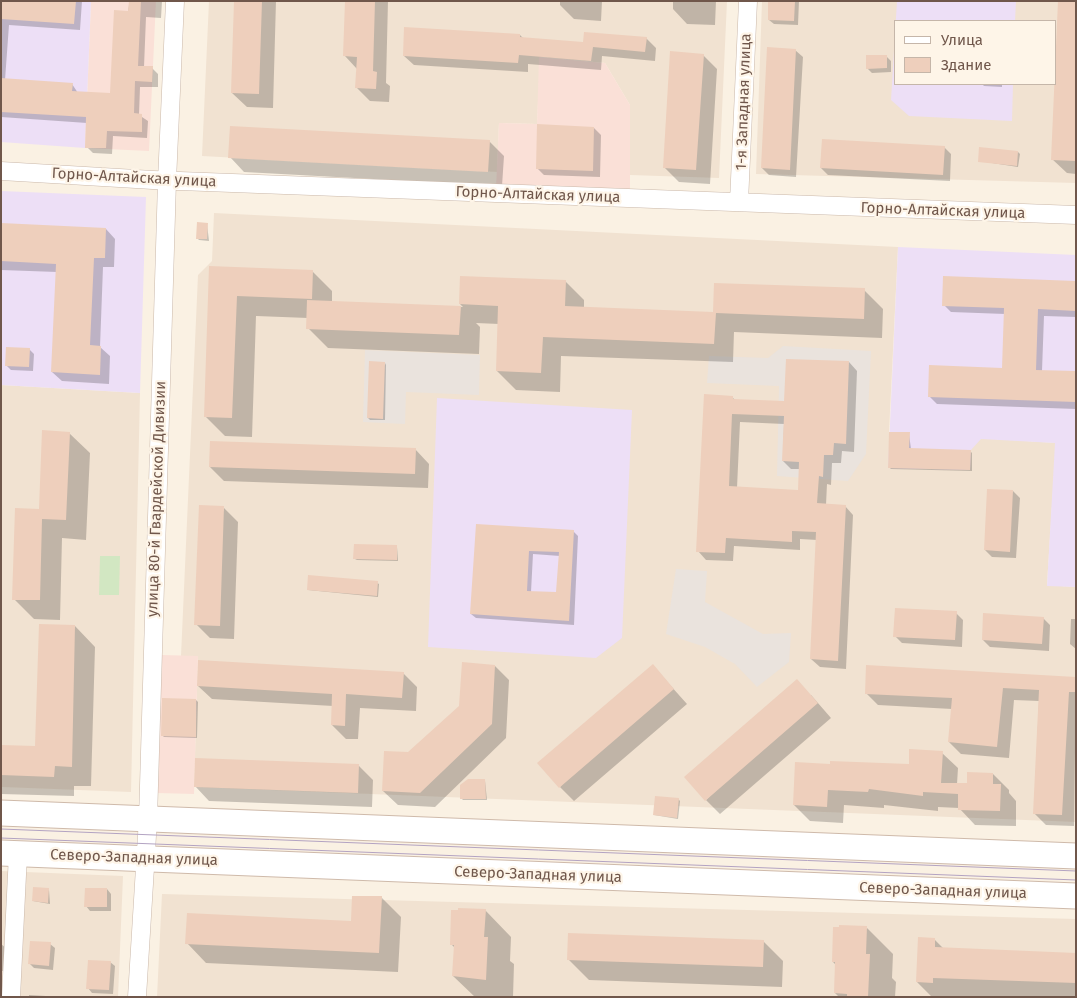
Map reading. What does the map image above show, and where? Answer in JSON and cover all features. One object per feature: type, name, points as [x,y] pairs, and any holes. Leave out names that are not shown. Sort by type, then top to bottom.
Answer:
[{"type":"main road","points":[[1,813],[1076,856]]},
{"type":"main road","name":"Северо-Западная улица","points":[[10,853],[1076,896]]},
{"type":"street","name":"улица 80-й Гвардейской Дивизии","points":[[137,997],[148,819],[167,181],[175,1]]},
{"type":"street","name":"1-я Западная улица","points":[[739,202],[748,1]]},
{"type":"street","name":"Горно-Алтайская улица","points":[[1,171],[167,181],[1076,215]]},
{"type":"street","points":[[10,853],[11,997]]},
{"type":"shaded area","points":[[1,1],[91,1],[85,148],[1,142]]},
{"type":"shaded area","points":[[91,1],[156,1],[149,151],[85,148]]},
{"type":"shaded area","points":[[209,1],[727,1],[719,178],[630,175],[630,105],[605,63],[540,57],[537,124],[499,123],[497,172],[202,156]]},
{"type":"shaded area","points":[[762,1],[1076,1],[1076,183],[756,174]]},
{"type":"shaded area","points":[[897,1],[1016,1],[1015,20],[896,20]]},
{"type":"shaded area","points":[[894,50],[894,85],[1013,85],[1012,121],[909,116],[891,100]]},
{"type":"shaded area","points":[[539,57],[605,63],[630,105],[630,192],[496,187],[499,123],[537,124]]},
{"type":"shaded area","points":[[1,191],[146,197],[140,393],[1,385]]},
{"type":"shaded area","points":[[214,213],[898,247],[889,432],[1056,443],[1047,585],[1076,587],[1076,822],[194,787],[198,657],[181,656],[198,275],[212,261]]},
{"type":"shaded area","points":[[898,247],[1076,255],[1076,587],[1047,586],[1055,443],[981,439],[971,450],[970,470],[888,468]]},
{"type":"shaded area","points":[[783,346],[871,351],[866,454],[848,481],[777,476],[779,386],[707,383],[709,356],[768,358]]},
{"type":"shaded area","points":[[365,350],[480,355],[479,395],[406,392],[405,424],[363,422]]},
{"type":"shaded area","points":[[1,385],[140,393],[131,792],[1,787]]},
{"type":"shaded area","points":[[437,398],[632,410],[622,638],[596,658],[428,647]]},
{"type":"shaded area","points":[[676,569],[707,571],[705,602],[763,634],[791,633],[789,662],[757,687],[735,664],[705,647],[666,634]]},
{"type":"shaded area","points":[[162,655],[198,656],[194,794],[157,793]]},
{"type":"shaded area","points":[[1,871],[123,876],[118,997],[1,997]]},
{"type":"shaded area","points":[[162,894],[1076,919],[1076,997],[157,997]]},
{"type":"green space","points":[[100,556],[120,556],[119,595],[99,595]]},
{"type":"building","points":[[1,1],[76,1],[74,24],[1,19]]},
{"type":"building","points":[[129,1],[141,1],[138,66],[153,66],[152,82],[135,81],[134,113],[142,114],[142,132],[107,131],[106,148],[85,148],[86,117],[1,112],[1,78],[73,83],[72,91],[110,93],[114,10],[128,11]]},
{"type":"building","points":[[234,1],[262,1],[259,94],[231,93]]},
{"type":"building","points":[[345,1],[375,1],[373,71],[377,72],[376,89],[355,88],[357,57],[343,56]]},
{"type":"building","points":[[768,1],[795,1],[794,21],[768,20]]},
{"type":"building","points":[[1058,1],[1076,1],[1076,161],[1051,160],[1054,85],[1057,85]]},
{"type":"building","points":[[404,27],[520,34],[520,37],[583,42],[584,32],[647,37],[645,52],[593,47],[591,61],[519,55],[518,63],[403,56]]},
{"type":"building","points":[[767,47],[796,49],[790,170],[761,168]]},
{"type":"building","points":[[670,51],[704,54],[696,170],[663,168]]},
{"type":"building","points":[[866,55],[887,55],[887,68],[866,69]]},
{"type":"building","points":[[537,124],[594,127],[593,171],[536,169]]},
{"type":"building","points":[[230,126],[490,140],[488,172],[228,158]]},
{"type":"building","points":[[822,139],[945,146],[943,175],[820,168]]},
{"type":"building","points":[[979,147],[1018,151],[1017,166],[978,162]]},
{"type":"building","points":[[197,222],[208,223],[207,239],[196,239]]},
{"type":"building","points":[[1,223],[106,228],[105,258],[94,258],[90,345],[101,346],[100,375],[51,372],[56,264],[1,261]]},
{"type":"building","points":[[209,266],[313,270],[312,299],[237,296],[232,418],[204,417]]},
{"type":"building","points":[[460,276],[566,280],[565,306],[713,312],[714,283],[865,288],[864,319],[716,313],[714,344],[543,337],[541,373],[496,371],[498,306],[459,304]]},
{"type":"building","points":[[943,276],[1076,281],[1076,311],[1038,309],[1036,370],[1076,371],[1076,402],[928,397],[929,365],[1002,368],[1004,308],[942,306]]},
{"type":"building","points":[[307,300],[461,306],[459,335],[306,329]]},
{"type":"building","points":[[6,347],[30,348],[29,367],[5,366]]},
{"type":"building","points":[[786,359],[849,361],[846,444],[834,443],[833,455],[824,455],[823,477],[819,476],[817,503],[846,505],[838,661],[810,659],[816,532],[792,531],[792,542],[726,538],[725,553],[696,552],[704,394],[733,396],[733,399],[784,401]],"holes":[[[732,414],[784,416],[782,461],[799,462],[798,490],[729,486]]]},
{"type":"building","points":[[369,361],[385,362],[383,419],[367,418]]},
{"type":"building","points":[[42,430],[70,432],[66,520],[42,519],[40,600],[12,600],[15,508],[39,509]]},
{"type":"building","points":[[889,432],[910,432],[909,448],[971,450],[970,470],[888,468]]},
{"type":"building","points":[[210,441],[416,448],[415,474],[209,467]]},
{"type":"building","points":[[987,489],[1013,490],[1010,552],[984,550]]},
{"type":"building","points":[[199,505],[224,506],[220,626],[194,625]]},
{"type":"building","points":[[476,524],[574,530],[569,621],[470,614]],"holes":[[[529,551],[559,552],[556,592],[527,591]]]},
{"type":"building","points":[[354,544],[397,545],[397,560],[353,559]]},
{"type":"building","points":[[308,575],[378,581],[377,596],[307,590]]},
{"type":"building","points":[[895,608],[957,611],[955,640],[893,637]]},
{"type":"building","points":[[983,613],[1044,617],[1042,644],[982,640]]},
{"type":"building","points":[[39,624],[75,625],[72,767],[55,766],[54,777],[1,775],[1,745],[35,746]]},
{"type":"building","points":[[198,660],[404,672],[402,698],[346,694],[345,726],[331,725],[332,694],[197,686]]},
{"type":"building","points":[[462,662],[495,665],[492,724],[420,793],[382,791],[384,751],[408,752],[459,706]]},
{"type":"building","points":[[653,664],[674,689],[559,788],[537,763]]},
{"type":"building","points":[[866,665],[1076,677],[1076,692],[1069,692],[1062,815],[1033,814],[1039,690],[1003,688],[997,747],[948,742],[952,698],[865,694]]},
{"type":"building","points":[[797,679],[818,703],[705,801],[684,777]]},
{"type":"building","points":[[162,698],[196,699],[196,737],[161,736]]},
{"type":"building","points":[[909,749],[943,751],[941,783],[967,783],[967,772],[993,773],[993,784],[1001,784],[1000,811],[958,810],[958,794],[923,792],[923,796],[869,789],[868,792],[828,790],[827,807],[793,805],[795,762],[830,764],[830,761],[909,764]]},
{"type":"building","points":[[195,758],[359,764],[358,793],[194,787]]},
{"type":"building","points":[[468,779],[485,779],[486,799],[460,799],[460,785]]},
{"type":"building","points":[[655,796],[679,798],[677,818],[653,815]]},
{"type":"building","points":[[33,887],[49,888],[48,903],[32,901]]},
{"type":"building","points":[[85,888],[107,888],[107,907],[84,907]]},
{"type":"building","points":[[352,896],[382,896],[379,953],[185,944],[187,913],[351,921]]},
{"type":"building","points":[[458,908],[486,909],[484,937],[488,937],[486,980],[452,976],[454,945],[450,945],[451,910],[458,910]]},
{"type":"building","points":[[839,925],[867,926],[866,954],[870,954],[868,997],[847,997],[847,994],[834,993],[835,962],[832,962],[833,927],[839,927]]},
{"type":"building","points":[[568,933],[764,940],[763,967],[567,960]]},
{"type":"building","points":[[918,937],[935,938],[935,947],[1076,953],[1076,983],[933,978],[933,983],[916,982]]},
{"type":"building","points":[[30,941],[51,942],[49,966],[28,964]]},
{"type":"building","points":[[88,960],[111,961],[109,990],[86,989]]},
{"type":"tram line","points":[[1,829],[1076,871]]},
{"type":"tram line","points":[[1,838],[1076,880]]}]
